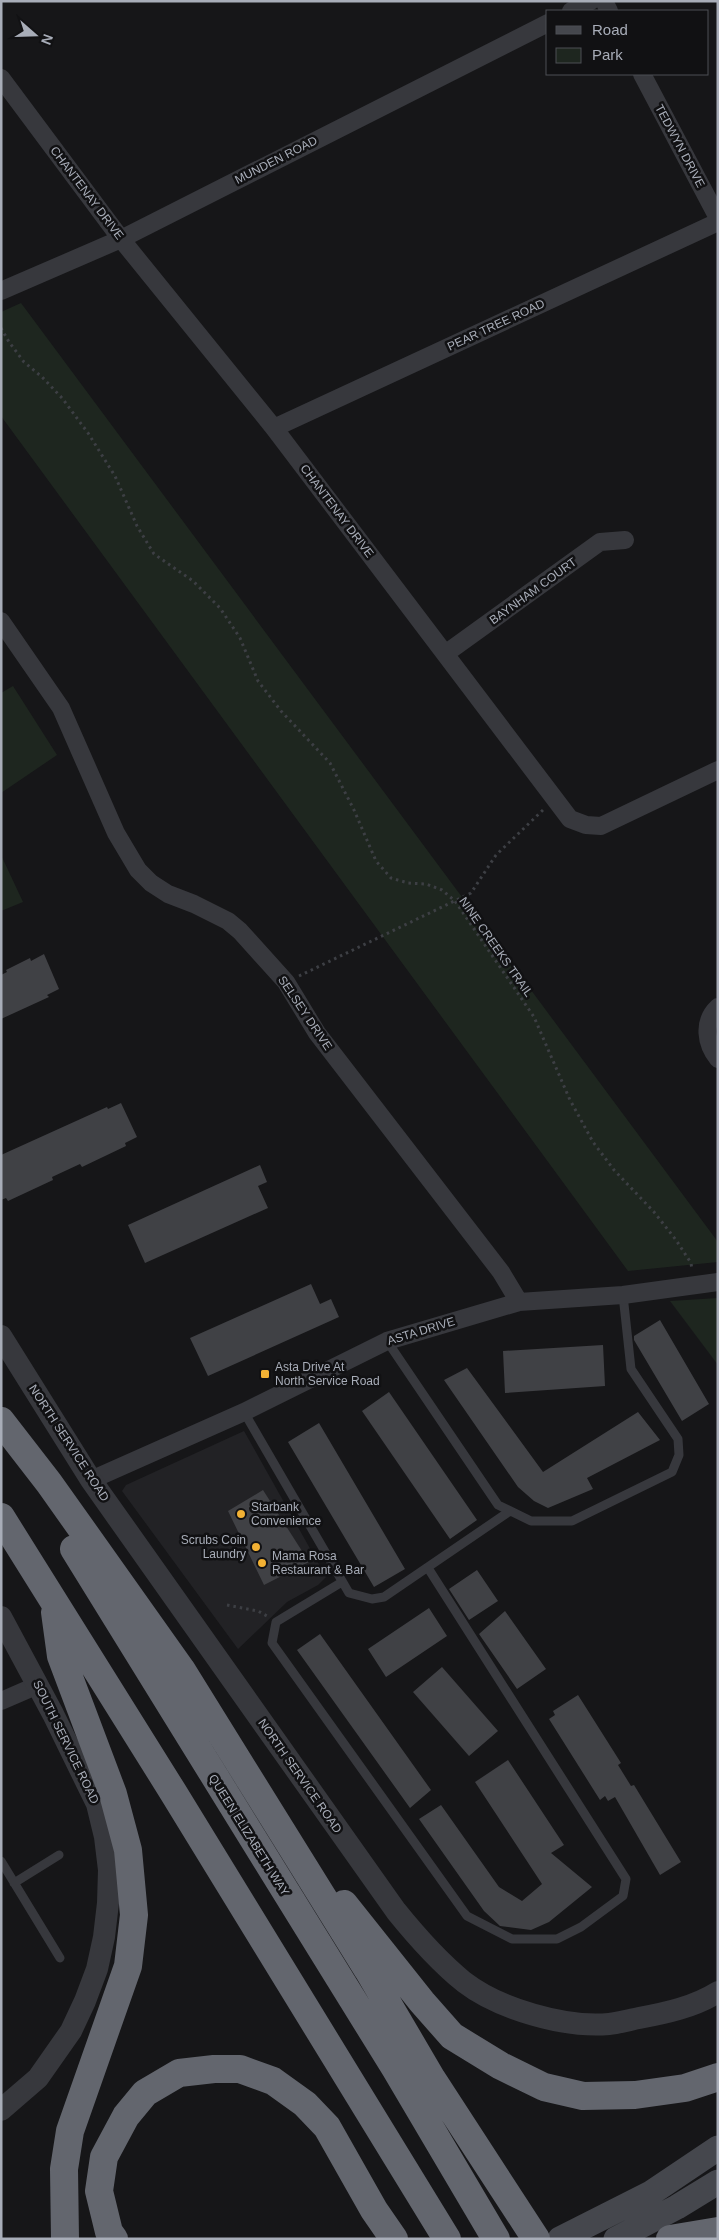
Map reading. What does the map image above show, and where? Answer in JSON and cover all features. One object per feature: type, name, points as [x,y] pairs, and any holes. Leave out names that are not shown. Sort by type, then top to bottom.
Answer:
[{"type":"highway","points":[[1,1420],[49,1483],[181,1670],[267,1807],[432,2079],[536,2239]]},
{"type":"highway","name":"QUEEN ELIZABETH WAY","points":[[1,1432],[395,2068],[496,2239]]},
{"type":"highway","points":[[1,1517],[53,1603],[173,1792],[446,2239]]},
{"type":"highway","points":[[53,1603],[60,1656],[113,1794],[128,1850],[134,1915],[128,1966],[70,2130],[64,2170],[65,2239]]},
{"type":"highway","points":[[267,1807],[422,2002],[452,2036],[501,2066],[544,2087],[583,2096],[635,2095],[685,2088],[718,2077]]},
{"type":"highway","points":[[114,2239],[109,2232],[99,2191],[104,2157],[126,2116],[145,2093],[179,2074],[214,2069],[240,2069],[273,2081],[305,2104],[327,2127],[374,2210],[394,2239]]},
{"type":"highway","points":[[670,2239],[718,2231]]},
{"type":"main road","points":[[570,2234],[651,2192],[718,2148]]},
{"type":"main road","points":[[616,2239],[677,2207],[718,2182]]},
{"type":"street","points":[[573,10],[591,1]]},
{"type":"street","name":"MUNDEN ROAD","points":[[1,291],[120,239],[546,24]]},
{"type":"street","name":"TEDWYN DRIVE","points":[[643,75],[718,218]]},
{"type":"street","name":"CHANTENAY DRIVE","points":[[1,78],[120,239],[274,428],[570,820],[586,825],[601,826],[718,770]]},
{"type":"street","name":"PEAR TREE ROAD","points":[[274,428],[718,222]]},
{"type":"street","name":"BAYNHAM COURT","points":[[444,654],[600,542],[626,540]]},
{"type":"street","name":"SELSEY DRIVE","points":[[1,621],[61,708],[116,833],[138,870],[151,883],[168,894],[194,904],[228,921],[286,982],[317,1033],[501,1272],[519,1302]]},
{"type":"street","points":[[718,1007],[709,1022],[707,1035],[710,1047],[718,1059]]},
{"type":"street","name":"ASTA DRIVE","points":[[91,1480],[244,1412],[387,1341],[519,1302],[623,1295],[718,1282]]},
{"type":"street","name":"NORTH SERVICE ROAD","points":[[1,1336],[91,1480],[396,1911],[434,1956],[466,1983],[504,2004],[556,2020],[579,2023],[608,2024],[673,2012],[718,1992]]},
{"type":"street","name":"SOUTH SERVICE ROAD","points":[[1,1617],[38,1685],[97,1804],[108,1862],[108,1903],[104,1937],[97,1969],[85,2001],[71,2031],[38,2078],[1,2110]]},
{"type":"street","points":[[1,1701],[38,1685]]},
{"type":"lane","points":[[387,1341],[498,1505],[531,1520],[572,1521],[672,1472],[679,1455],[678,1439],[631,1369],[623,1295]]},
{"type":"lane","points":[[244,1412],[349,1594],[372,1599],[384,1597],[510,1510]]},
{"type":"lane","points":[[342,1582],[276,1622],[272,1643],[467,1916],[512,1940],[557,1939],[581,1927],[623,1896],[626,1879],[428,1568]]},
{"type":"lane","points":[[14,1883],[59,1855]]},
{"type":"lane","points":[[1,1861],[60,1958]]},
{"type":"path","name":"NINE CREEKS TRAIL","points":[[1,328],[24,362],[62,398],[88,433],[115,476],[137,526],[154,554],[193,582],[220,608],[240,638],[258,681],[281,711],[330,763],[354,810],[376,862],[391,878],[426,884],[442,890],[455,901],[534,1017],[570,1100],[593,1142],[614,1170],[654,1212],[676,1240],[691,1263],[696,1285]]},
{"type":"path","points":[[286,982],[471,893],[496,855],[554,799]]},
{"type":"path","points":[[227,1605],[258,1612],[276,1622]]},
{"type":"shaded area","points":[[244,1431],[326,1577],[318,1585],[287,1602],[238,1649],[122,1491],[126,1485]]},
{"type":"green space","points":[[21,303],[718,1242],[718,1262],[628,1271],[1,416],[1,312]]},
{"type":"green space","points":[[13,686],[57,755],[1,793],[1,693]]},
{"type":"green space","points":[[1,855],[23,902],[1,911]]},
{"type":"green space","points":[[718,1298],[718,1365],[670,1301]]},
{"type":"building","points":[[44,954],[59,989],[47,995],[49,997],[1,1019],[1,975],[7,972],[6,970],[30,958],[31,961]]},
{"type":"building","points":[[121,1103],[137,1137],[125,1143],[126,1146],[82,1167],[80,1164],[52,1177],[53,1180],[8,1201],[6,1198],[1,1200],[1,1155],[107,1107],[108,1109]]},
{"type":"building","points":[[260,1165],[267,1182],[258,1186],[268,1208],[145,1263],[128,1225]]},
{"type":"building","points":[[311,1284],[320,1304],[331,1299],[339,1317],[208,1376],[190,1338]]},
{"type":"building","points":[[660,1320],[709,1404],[682,1421],[634,1340],[634,1336]]},
{"type":"building","points":[[603,1345],[605,1386],[505,1393],[503,1351]]},
{"type":"building","points":[[467,1368],[543,1472],[638,1412],[660,1440],[587,1478],[593,1489],[548,1508],[534,1501],[518,1487],[444,1380]]},
{"type":"building","points":[[389,1392],[477,1520],[450,1539],[362,1411]]},
{"type":"building","points":[[319,1423],[405,1569],[374,1587],[288,1442]]},
{"type":"building","points":[[263,1490],[309,1562],[264,1585],[228,1511]]},
{"type":"building","points":[[477,1570],[498,1601],[469,1620],[449,1589]]},
{"type":"building","points":[[429,1608],[447,1636],[386,1677],[368,1649]]},
{"type":"building","points":[[505,1611],[546,1669],[517,1689],[479,1634]]},
{"type":"building","points":[[320,1634],[431,1790],[410,1808],[297,1650]]},
{"type":"building","points":[[442,1667],[498,1731],[469,1756],[413,1692]]},
{"type":"building","points":[[578,1695],[621,1763],[618,1765],[631,1786],[634,1785],[681,1862],[660,1875],[615,1797],[608,1801],[605,1796],[600,1800],[549,1719],[555,1715],[553,1711]]},
{"type":"building","points":[[508,1760],[564,1845],[551,1853],[592,1887],[549,1922],[531,1930],[500,1926],[484,1911],[419,1819],[441,1805],[499,1887],[522,1901],[542,1884],[475,1782]]},
{"type":"place","name":"Asta Drive At North Service Road","points":[[265,1374]]},
{"type":"place","name":"Starbank Convenience","points":[[241,1514]]},
{"type":"place","name":"Scrubs Coin Laundry","points":[[256,1547]]},
{"type":"place","name":"Mama Rosa Restaurant & Bar","points":[[262,1563]]}]
